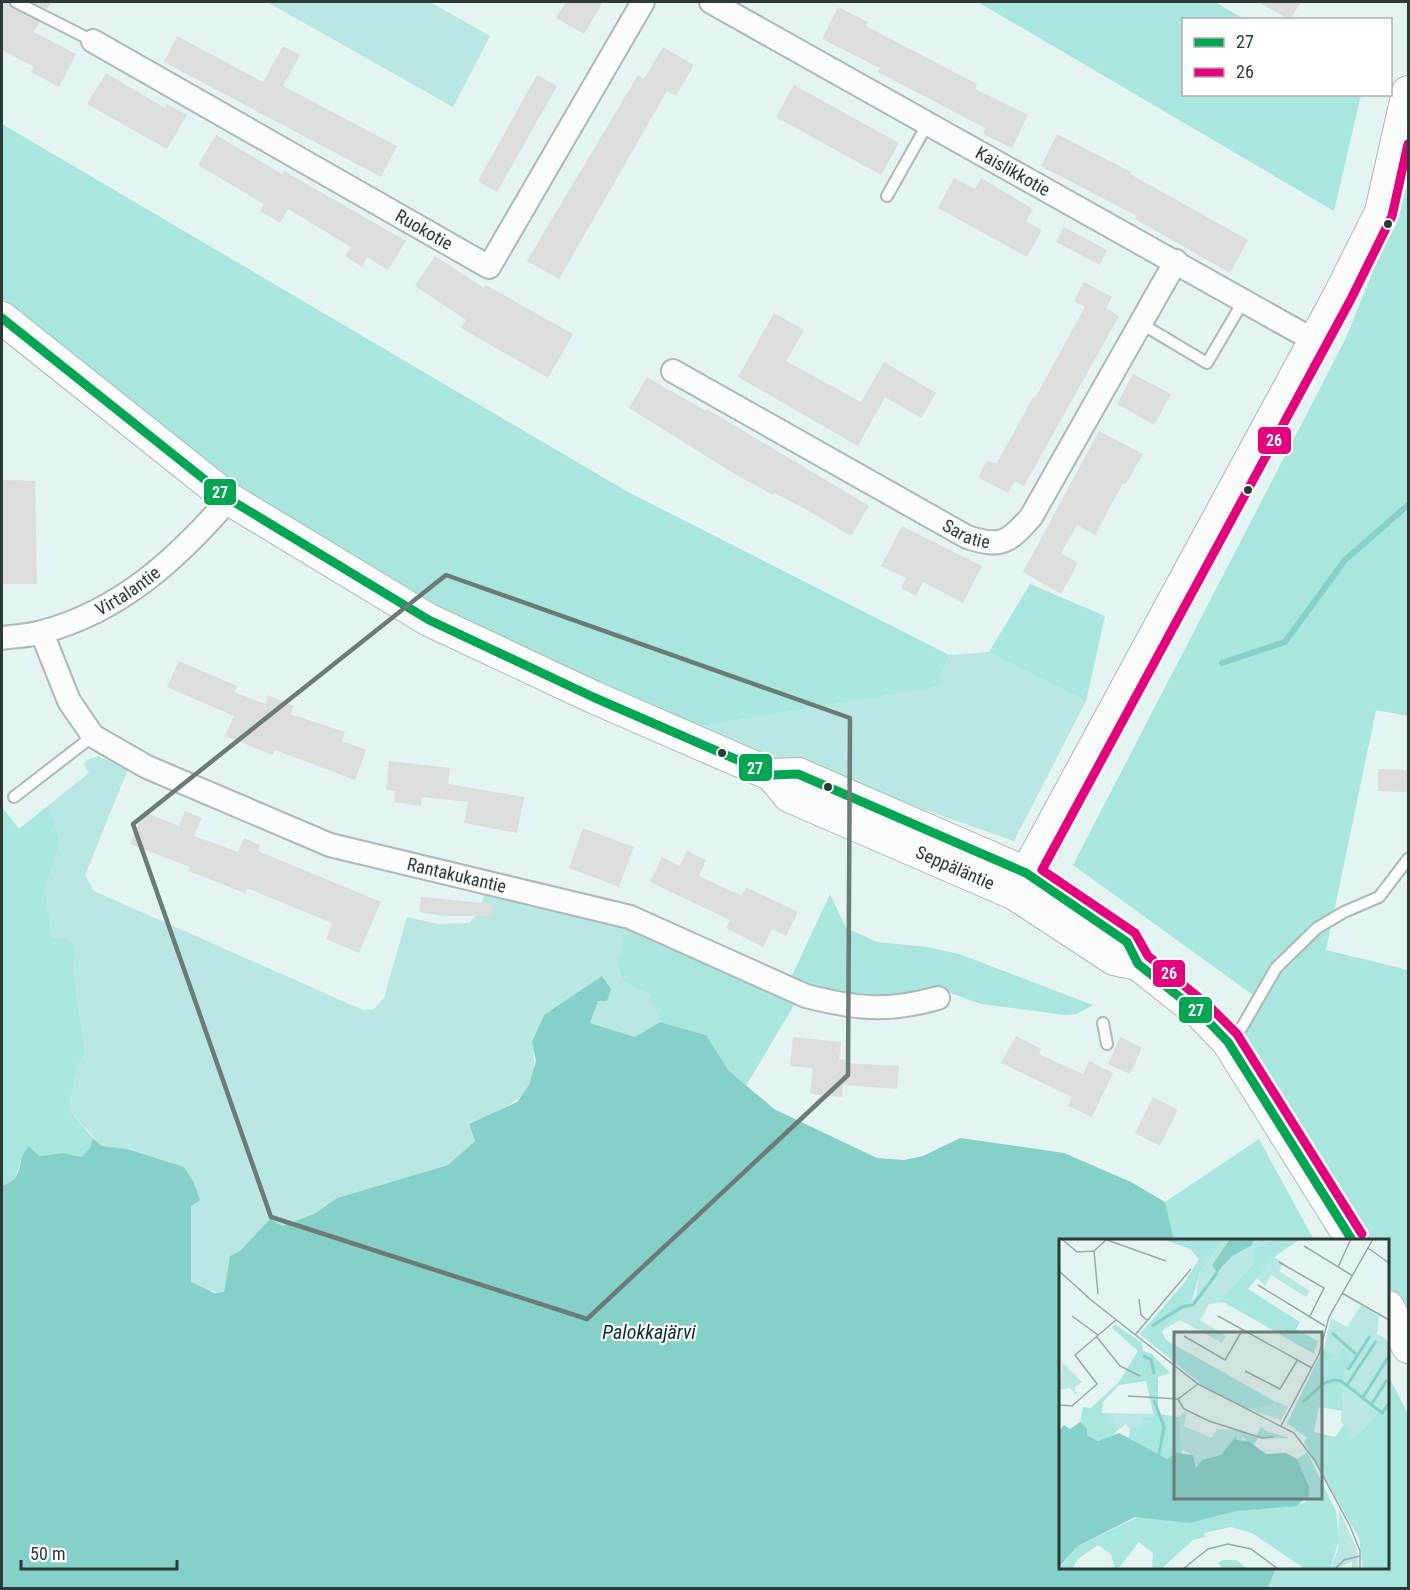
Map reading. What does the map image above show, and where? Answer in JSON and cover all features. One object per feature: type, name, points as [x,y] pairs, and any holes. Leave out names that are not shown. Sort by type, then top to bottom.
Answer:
[{"type":"main road","points":[[1020,884],[1048,837],[1315,340],[1381,212],[1408,92]]},
{"type":"main road","name":"Seppäläntie","points":[[2,318],[229,499],[429,620],[593,697],[772,775],[798,774],[1020,884],[1127,942],[1138,964],[1202,1015],[1228,1042],[1351,1239]]},
{"type":"main road","points":[[1389,1309],[1408,1347]]},
{"type":"street","name":"Ruokotie","points":[[93,41],[489,267],[643,2]]},
{"type":"street","name":"Kaislikkotie","points":[[711,2],[1315,340]]},
{"type":"street","name":"Saratie","points":[[673,370],[967,537],[988,544],[1002,543],[1017,533],[1031,517],[1176,261]]},
{"type":"street","name":"Virtalantie","points":[[2,638],[42,633],[86,615],[142,585],[176,557],[229,499]]},
{"type":"street","name":"Rantakukantie","points":[[42,633],[69,701],[93,736],[147,767],[330,845],[630,917],[806,996],[865,1007],[905,1007],[938,998]]},
{"type":"lane","points":[[16,2],[93,41]]},
{"type":"lane","points":[[888,196],[928,123]]},
{"type":"lane","points":[[1140,323],[1208,363],[1244,300]]},
{"type":"lane","points":[[14,797],[93,736]]},
{"type":"lane","points":[[1228,1042],[1242,1027],[1276,968],[1317,928],[1344,912],[1379,897],[1408,859]]},
{"type":"lane","points":[[1103,1023],[1107,1044]]},
{"type":"highlighted area","points":[[446,575],[850,718],[848,1075],[587,1319],[271,1217],[133,824]]},
{"type":"shaded area","points":[[267,2],[430,2],[490,36],[453,107]]},
{"type":"shaded area","points":[[978,2],[1215,2],[1242,18],[1182,18],[1182,96],[1361,96],[1334,211]]},
{"type":"shaded area","points":[[2,124],[628,492],[949,655],[937,687],[690,728],[495,642],[213,471],[2,299]]},
{"type":"shaded area","points":[[1408,184],[1408,716],[1376,710],[1326,950],[1408,970],[1408,1323],[1389,1286],[1389,1239],[1363,1239],[1238,1042],[1264,1003],[1073,865],[1346,338]]},
{"type":"shaded area","points":[[1030,584],[1105,616],[1086,701],[989,652]]},
{"type":"shaded area","points":[[989,652],[1086,701],[1014,841],[690,728],[937,687],[949,655]]},
{"type":"shaded area","points":[[98,756],[128,769],[85,875],[94,891],[363,1010],[374,1009],[384,998],[407,917],[438,924],[469,923],[480,911],[484,894],[626,927],[617,965],[623,981],[650,995],[660,1022],[635,1037],[590,1023],[598,1001],[611,989],[532,1042],[533,1075],[528,1087],[510,1104],[469,1124],[475,1141],[448,1165],[337,1198],[314,1214],[282,1227],[270,1219],[240,1251],[230,1256],[224,1292],[203,1289],[191,1282],[191,1206],[127,1149],[102,1146],[70,1111],[74,1076],[85,1052],[73,967],[76,947],[52,938],[45,889],[60,843],[49,805],[89,773],[84,765],[87,760]]},
{"type":"shaded area","points":[[49,805],[60,843],[45,889],[52,937],[66,939],[76,947],[73,967],[85,1052],[74,1076],[70,1111],[93,1138],[90,1148],[81,1157],[64,1153],[39,1156],[29,1146],[23,1154],[12,1183],[2,1186],[2,807],[19,829]]},
{"type":"shaded area","points":[[830,894],[846,928],[877,942],[927,947],[959,954],[1093,1005],[1077,1014],[1065,1015],[981,1004],[931,986],[895,1003],[817,993],[794,1005],[746,1086],[729,1071],[706,1035],[660,1022],[650,995],[623,981],[617,964],[626,927],[783,995]]},
{"type":"shaded area","points":[[1259,1139],[1313,1239],[1174,1239],[1165,1202]]},
{"type":"shaded area","points":[[1389,1377],[1408,1414],[1408,1588],[1268,1588],[1276,1569],[1389,1569]]},
{"type":"water","name":"Palokkajärvi","points":[[602,976],[611,989],[607,1001],[598,1001],[590,1023],[635,1037],[660,1022],[706,1035],[729,1071],[774,1109],[877,1158],[904,1160],[923,1156],[960,1138],[1064,1153],[1131,1182],[1165,1202],[1174,1239],[1059,1239],[1059,1569],[1276,1569],[1268,1588],[2,1588],[2,1186],[10,1183],[18,1174],[22,1157],[29,1146],[39,1156],[64,1153],[81,1157],[90,1148],[93,1138],[102,1146],[127,1149],[184,1167],[193,1181],[200,1200],[191,1206],[191,1282],[214,1293],[224,1292],[230,1256],[240,1251],[270,1219],[282,1226],[314,1214],[337,1198],[448,1165],[475,1141],[469,1124],[517,1102],[529,1085],[536,1061],[532,1042],[544,1015]]},
{"type":"building","points":[[2,2],[9,2],[12,8],[40,22],[34,32],[76,54],[59,87],[31,72],[34,67],[2,50]]},
{"type":"building","points":[[32,2],[52,2],[47,9]]},
{"type":"building","points":[[566,2],[603,2],[584,34],[556,18]]},
{"type":"building","points":[[1258,2],[1301,2],[1291,18],[1286,18]]},
{"type":"building","points":[[838,7],[868,22],[866,26],[977,84],[975,89],[1028,115],[1012,148],[983,134],[985,128],[878,72],[880,68],[822,39]]},
{"type":"building","points":[[177,36],[263,82],[283,46],[300,55],[283,86],[397,146],[381,177],[164,62]]},
{"type":"building","points":[[663,47],[694,65],[676,96],[667,91],[559,279],[527,261],[638,75],[644,79]]},
{"type":"building","points":[[106,73],[165,108],[167,104],[187,115],[167,149],[87,104]]},
{"type":"building","points":[[537,75],[557,86],[497,192],[478,181]]},
{"type":"building","points":[[794,85],[899,143],[881,175],[776,117]]},
{"type":"building","points":[[1057,134],[1131,172],[1130,174],[1248,240],[1230,273],[1135,219],[1137,216],[1041,166]]},
{"type":"building","points":[[216,135],[282,174],[284,171],[406,241],[388,270],[367,257],[362,267],[345,256],[351,247],[288,209],[280,223],[260,211],[264,204],[198,165]]},
{"type":"building","points":[[954,178],[975,189],[981,178],[1033,209],[1026,221],[1042,230],[1027,257],[938,208]]},
{"type":"building","points":[[1064,227],[1107,250],[1100,265],[1056,242]]},
{"type":"building","points":[[435,256],[484,288],[486,285],[573,334],[548,378],[461,328],[466,320],[415,286]]},
{"type":"building","points":[[1084,282],[1112,297],[1106,308],[1119,316],[1024,486],[1015,481],[1008,493],[978,477],[987,461],[997,463],[1085,307],[1074,301]]},
{"type":"building","points":[[774,313],[804,330],[786,361],[861,402],[884,362],[936,393],[921,418],[885,397],[858,446],[738,377]]},
{"type":"building","points":[[1133,374],[1171,394],[1154,425],[1117,404]]},
{"type":"building","points":[[647,377],[706,411],[707,409],[869,506],[851,536],[807,510],[733,473],[629,408]]},
{"type":"building","points":[[1099,431],[1143,454],[1126,484],[1123,483],[1095,535],[1077,525],[1061,553],[1078,563],[1061,594],[1023,572]]},
{"type":"building","points":[[2,480],[35,481],[37,584],[2,584]]},
{"type":"building","points":[[902,526],[982,566],[963,603],[923,582],[916,596],[901,588],[906,578],[881,566]]},
{"type":"building","points":[[179,661],[237,686],[234,692],[265,704],[268,695],[294,706],[290,714],[345,732],[342,741],[366,750],[355,780],[275,750],[273,755],[225,736],[234,716],[167,687]]},
{"type":"building","points":[[389,761],[450,768],[448,784],[524,797],[517,833],[464,823],[468,802],[422,797],[421,806],[394,802],[395,791],[386,790]]},
{"type":"building","points":[[1378,769],[1408,770],[1408,792],[1378,791]]},
{"type":"building","points":[[185,811],[202,818],[194,836],[238,852],[244,838],[260,845],[258,851],[381,902],[359,953],[326,939],[332,923],[247,888],[245,893],[188,871],[190,867],[130,844],[144,812],[179,826]]},
{"type":"building","points":[[583,828],[634,847],[619,887],[569,868]]},
{"type":"building","points":[[687,851],[706,860],[699,876],[742,896],[746,887],[798,912],[786,936],[772,929],[763,947],[726,928],[730,920],[650,882],[662,857],[680,866]]},
{"type":"building","points":[[421,897],[493,904],[492,916],[443,916],[419,912]]},
{"type":"building","points":[[1016,1036],[1041,1049],[1039,1054],[1083,1074],[1089,1061],[1113,1073],[1092,1117],[1068,1106],[1072,1097],[1001,1063]]},
{"type":"building","points":[[793,1037],[841,1042],[839,1059],[845,1060],[845,1063],[899,1066],[897,1089],[843,1085],[842,1097],[810,1094],[813,1068],[790,1066]]},
{"type":"building","points":[[1120,1037],[1142,1048],[1130,1074],[1108,1064]]},
{"type":"building","points":[[1153,1097],[1178,1110],[1160,1146],[1135,1133]]},
{"type":"waterway","points":[[1222,663],[1285,642],[1345,560],[1408,505]]},
{"type":"transit line","name":"26","points":[[1362,1234],[1237,1034],[1209,1006],[1148,956],[1135,933],[1042,870],[1351,299],[1392,216],[1408,144]]},
{"type":"transit line","name":"27","points":[[2,318],[229,499],[429,620],[593,697],[772,775],[798,774],[1026,873],[1127,942],[1138,964],[1202,1015],[1228,1042],[1351,1239]]}]
